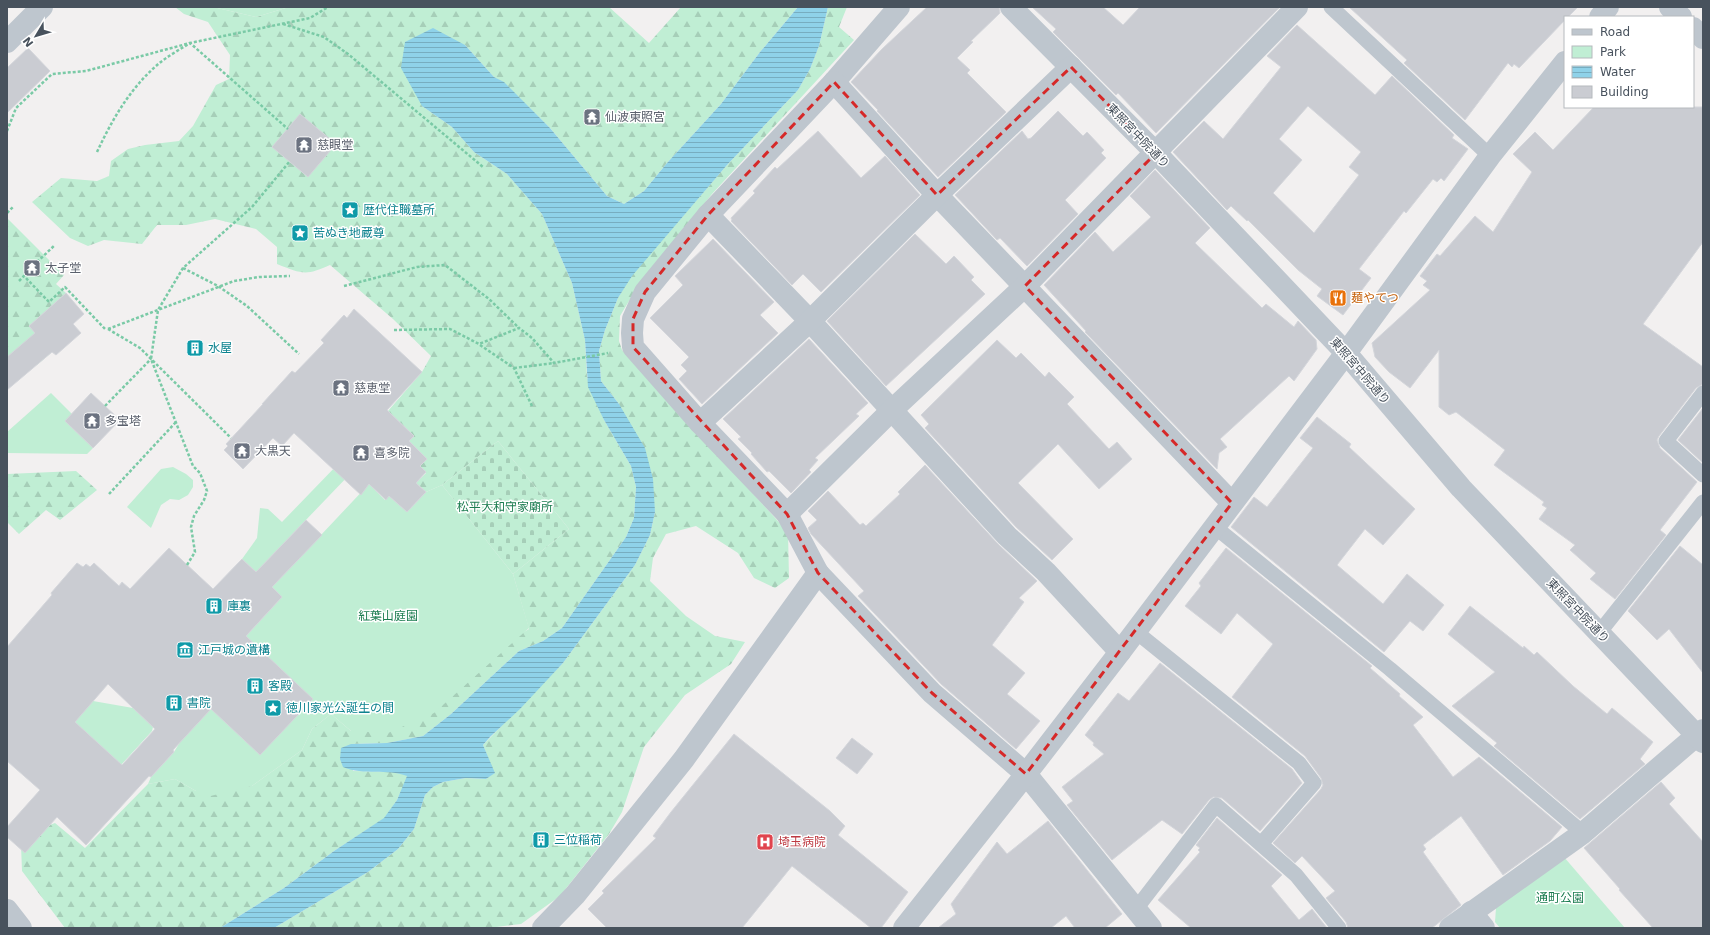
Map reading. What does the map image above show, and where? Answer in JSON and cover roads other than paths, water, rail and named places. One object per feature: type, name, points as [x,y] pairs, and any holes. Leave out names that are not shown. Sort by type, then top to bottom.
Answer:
[{"type":"street","points":[[7,42],[42,7]]},
{"type":"street","points":[[899,7],[834,82],[708,215],[645,292],[633,320],[633,347],[700,423],[787,514],[818,573],[932,693],[1026,774],[1151,928]]},
{"type":"street","name":"東照宮中院通り","points":[[1011,7],[1156,153],[1346,353],[1461,488],[1599,633],[1701,736]]},
{"type":"street","points":[[787,514],[892,410],[1025,286],[1297,7]]},
{"type":"street","points":[[1601,16],[1608,7]]},
{"type":"street","points":[[1670,7],[1680,16]]},
{"type":"street","points":[[1694,29],[1703,38]]},
{"type":"street","points":[[904,928],[1120,652],[1346,353],[1490,156],[1564,63]]},
{"type":"street","points":[[700,423],[810,321],[937,195],[1071,67]]},
{"type":"street","points":[[834,82],[937,195],[1232,503]]},
{"type":"street","points":[[708,215],[810,321],[1007,536],[1046,572],[1120,652]]},
{"type":"street","points":[[543,928],[575,895],[684,759],[818,573]]},
{"type":"street","points":[[1450,928],[1478,920],[1701,736]]},
{"type":"street","points":[[7,910],[21,928]]},
{"type":"lane","points":[[1331,7],[1490,156]]},
{"type":"lane","points":[[1703,393],[1666,441],[1703,475]]},
{"type":"lane","points":[[1599,633],[1703,502]]},
{"type":"lane","points":[[1215,527],[1390,669],[1583,833]]},
{"type":"lane","points":[[1135,631],[1299,763],[1314,783],[1261,844]]},
{"type":"lane","points":[[1136,909],[1216,805],[1296,875],[1339,928]]},
{"type":"water","points":[[798,7],[828,7],[819,46],[810,69],[798,90],[727,165],[632,276],[618,298],[605,330],[599,351],[601,381],[619,404],[645,448],[653,479],[655,512],[650,535],[635,565],[563,663],[520,709],[483,745],[495,773],[486,779],[466,778],[443,782],[433,787],[425,795],[414,829],[398,849],[368,872],[274,928],[220,928],[284,888],[334,851],[384,818],[397,800],[407,776],[392,772],[359,771],[343,767],[340,759],[341,748],[351,744],[387,743],[423,736],[451,714],[519,651],[543,641],[562,628],[626,537],[634,518],[636,487],[631,466],[604,420],[588,387],[585,340],[572,283],[542,214],[507,174],[474,152],[452,127],[422,106],[401,68],[405,42],[433,28],[465,45],[494,77],[504,82],[550,128],[607,196],[624,204],[644,191],[667,163],[721,104],[760,52]]},
{"type":"place","name":"仙波東照宮","points":[[592,117]]},
{"type":"place","name":"慈眼堂","points":[[304,145]]},
{"type":"place","name":"歴代住職墓所","points":[[350,210]]},
{"type":"place","name":"苦ぬき地蔵尊","points":[[300,233]]},
{"type":"place","name":"太子堂","points":[[32,268]]},
{"type":"place","name":"麺やてつ","points":[[1338,298]]},
{"type":"place","name":"水屋","points":[[195,348]]},
{"type":"place","name":"慈恵堂","points":[[341,388]]},
{"type":"place","name":"多宝塔","points":[[92,421]]},
{"type":"place","name":"大黒天","points":[[242,451]]},
{"type":"place","name":"喜多院","points":[[361,453]]},
{"type":"place","name":"庫裏","points":[[214,606]]},
{"type":"place","name":"江戸城の遺構","points":[[185,650]]},
{"type":"place","name":"客殿","points":[[255,686]]},
{"type":"place","name":"書院","points":[[174,703]]},
{"type":"place","name":"徳川家光公誕生の間","points":[[273,708]]},
{"type":"place","name":"三位稲荷","points":[[541,840]]},
{"type":"place","name":"埼玉病院","points":[[765,842]]},
{"type":"park label","name":"松平大和守家廟所","points":[[505,507]]},
{"type":"park label","name":"紅葉山庭園","points":[[388,616]]},
{"type":"park label","name":"通町公園","points":[[1560,898]]}]
